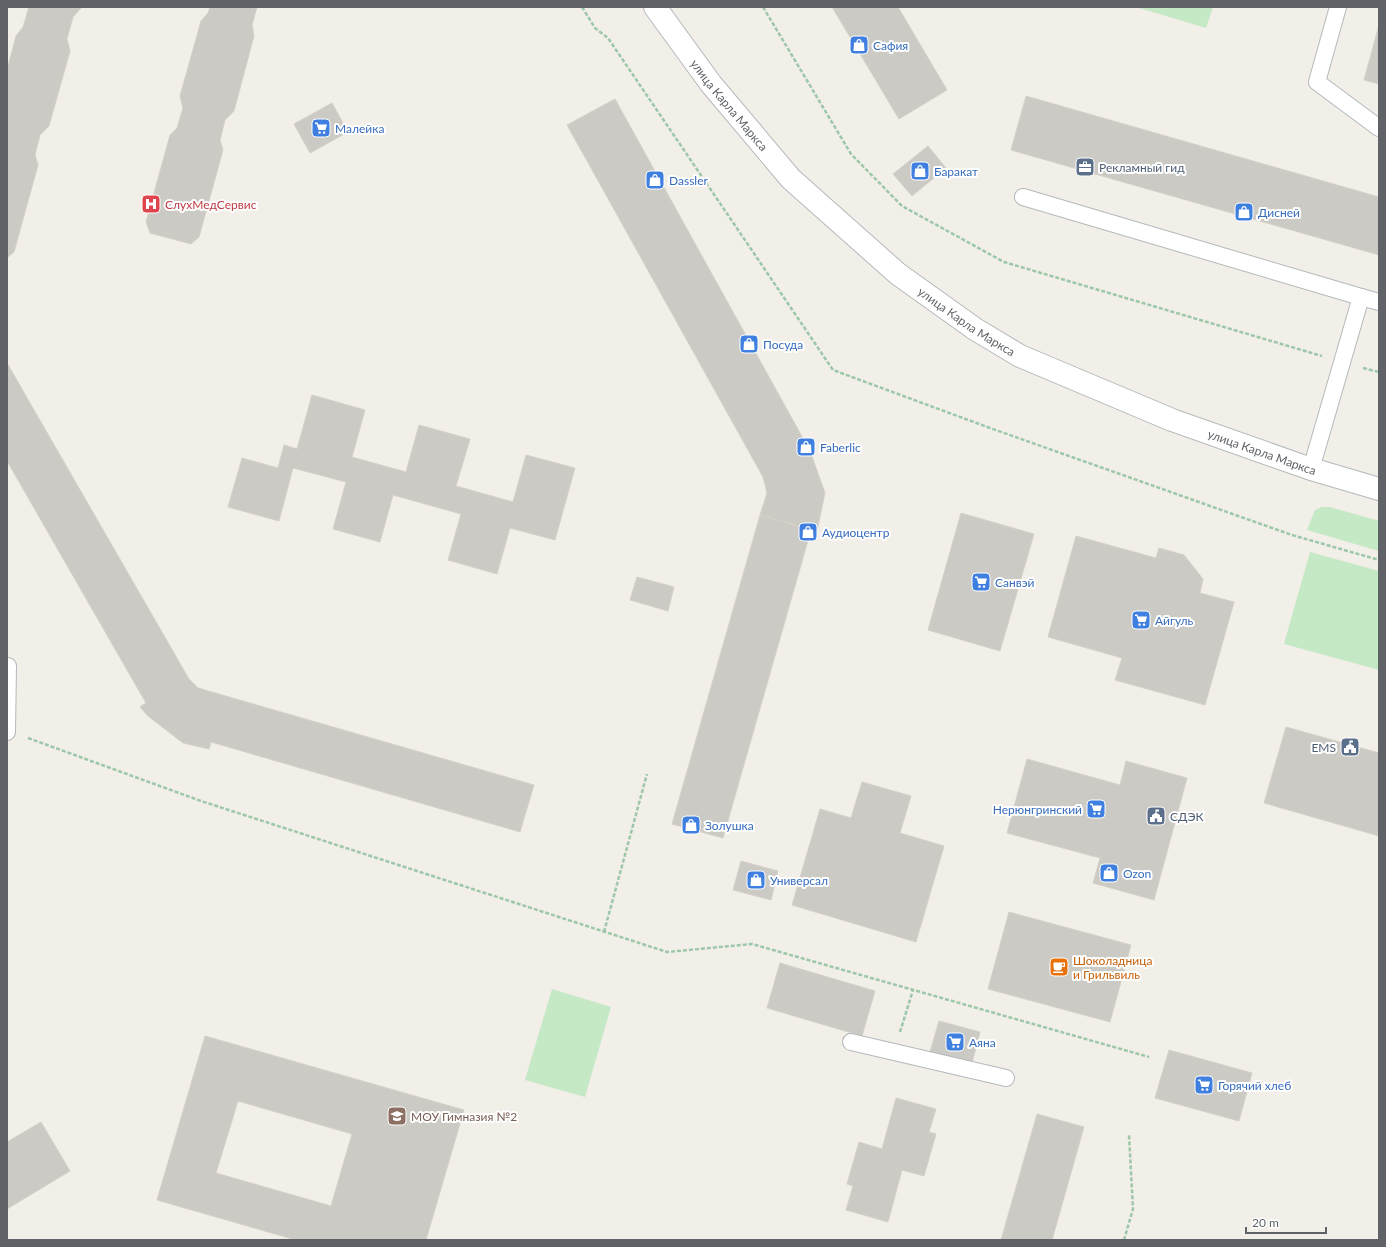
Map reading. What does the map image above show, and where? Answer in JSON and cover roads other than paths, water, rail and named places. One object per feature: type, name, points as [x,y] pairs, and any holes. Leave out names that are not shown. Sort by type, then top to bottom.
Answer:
[{"type":"street","name":"улица Карла Маркса","points":[[655,7],[711,84],[791,179],[898,274],[975,330],[1020,356],[1165,417],[1311,470],[1379,489]]},
{"type":"lane","points":[[1338,7],[1317,82],[1379,128]]},
{"type":"lane","points":[[1023,197],[1379,302]]},
{"type":"lane","points":[[1311,470],[1361,297]]},
{"type":"lane","points":[[7,663],[7,732]]},
{"type":"lane","points":[[851,1042],[1006,1078]]},
{"type":"place","name":"Сафия","points":[[859,45]]},
{"type":"place","name":"Малейка","points":[[321,128]]},
{"type":"place","name":"Рекламный гид","points":[[1085,167]]},
{"type":"place","name":"Баракат","points":[[920,171]]},
{"type":"place","name":"Dassler","points":[[655,180]]},
{"type":"place","name":"СлухМедСервис","points":[[151,204]]},
{"type":"place","name":"Дисней","points":[[1244,212]]},
{"type":"place","name":"Посуда","points":[[749,344]]},
{"type":"place","name":"Faberlic","points":[[806,447]]},
{"type":"place","name":"Аудиоцентр","points":[[808,532]]},
{"type":"place","name":"Санвэй","points":[[981,582]]},
{"type":"place","name":"Айгуль","points":[[1141,620]]},
{"type":"place","name":"EMS","points":[[1350,747]]},
{"type":"place","name":"Нерюнгринский","points":[[1096,809]]},
{"type":"place","name":"СДЭК","points":[[1156,816]]},
{"type":"place","name":"Золушка","points":[[691,825]]},
{"type":"place","name":"Ozon","points":[[1109,873]]},
{"type":"place","name":"Универсал","points":[[756,880]]},
{"type":"place","name":"Шоколадница и Грильвиль","points":[[1059,967]]},
{"type":"place","name":"Аяна","points":[[955,1042]]},
{"type":"place","name":"Горячий хлеб","points":[[1204,1085]]},
{"type":"place","name":"МОУ Гимназия №2","points":[[397,1116]]}]
